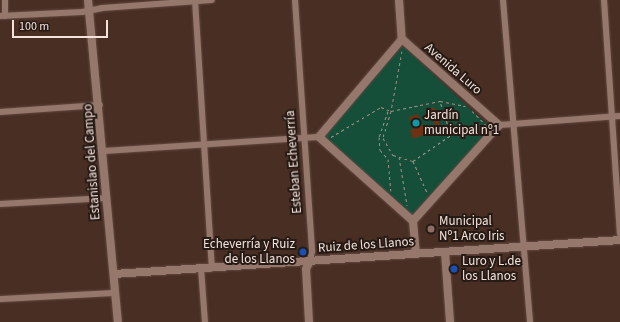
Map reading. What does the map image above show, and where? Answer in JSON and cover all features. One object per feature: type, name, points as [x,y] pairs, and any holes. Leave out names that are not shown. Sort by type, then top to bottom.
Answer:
[{"type":"street","points":[[5,0],[2,17],[212,0]]},
{"type":"street","name":"Estanislao del Campo","points":[[90,0],[118,322]]},
{"type":"street","name":"Esteban Echeverría","points":[[295,0],[312,251],[310,261],[306,269],[310,322]]},
{"type":"street","points":[[322,139],[402,39],[399,0]]},
{"type":"street","points":[[503,0],[512,123],[530,322]]},
{"type":"street","points":[[604,0],[620,233]]},
{"type":"street","points":[[195,1],[212,268]]},
{"type":"street","name":"Avenida Luro","points":[[402,39],[499,125]]},
{"type":"street","points":[[0,112],[100,105]]},
{"type":"street","points":[[413,221],[499,125],[620,116]]},
{"type":"street","points":[[103,151],[304,138],[322,139],[413,221],[416,253]]},
{"type":"street","points":[[0,204],[107,198]]},
{"type":"street","name":"Ruiz de los Llanos","points":[[114,274],[620,240]]},
{"type":"street","points":[[445,252],[450,322]]},
{"type":"street","points":[[201,268],[205,322]]},
{"type":"street","points":[[0,299],[115,293]]},
{"type":"path","points":[[398,52],[403,46],[391,111],[383,138],[393,155],[413,161],[430,199]]},
{"type":"path","points":[[461,100],[467,106],[462,106]]},
{"type":"path","points":[[322,139],[380,107],[391,111],[440,101],[470,109],[492,130],[472,111]]},
{"type":"path","points":[[413,161],[451,135],[440,101]]},
{"type":"path","points":[[388,110],[379,137],[380,150],[388,159],[391,193]]},
{"type":"path","points":[[399,157],[408,206]]},
{"type":"green space","points":[[403,46],[492,129],[409,218],[320,135]]},
{"type":"building","points":[[434,107],[442,130],[437,131],[429,109]]},
{"type":"building","points":[[418,114],[426,134],[413,139],[410,130],[414,129],[409,117]]},
{"type":"place","name":"Jardín municipal nº1","points":[[416,123]]},
{"type":"place","name":"Municipal Nº1 Arco Iris","points":[[431,229]]},
{"type":"place","name":"Echeverría y Ruiz de los Llanos","points":[[303,252]]},
{"type":"place","name":"Luro y L.de los Llanos","points":[[454,269]]}]
